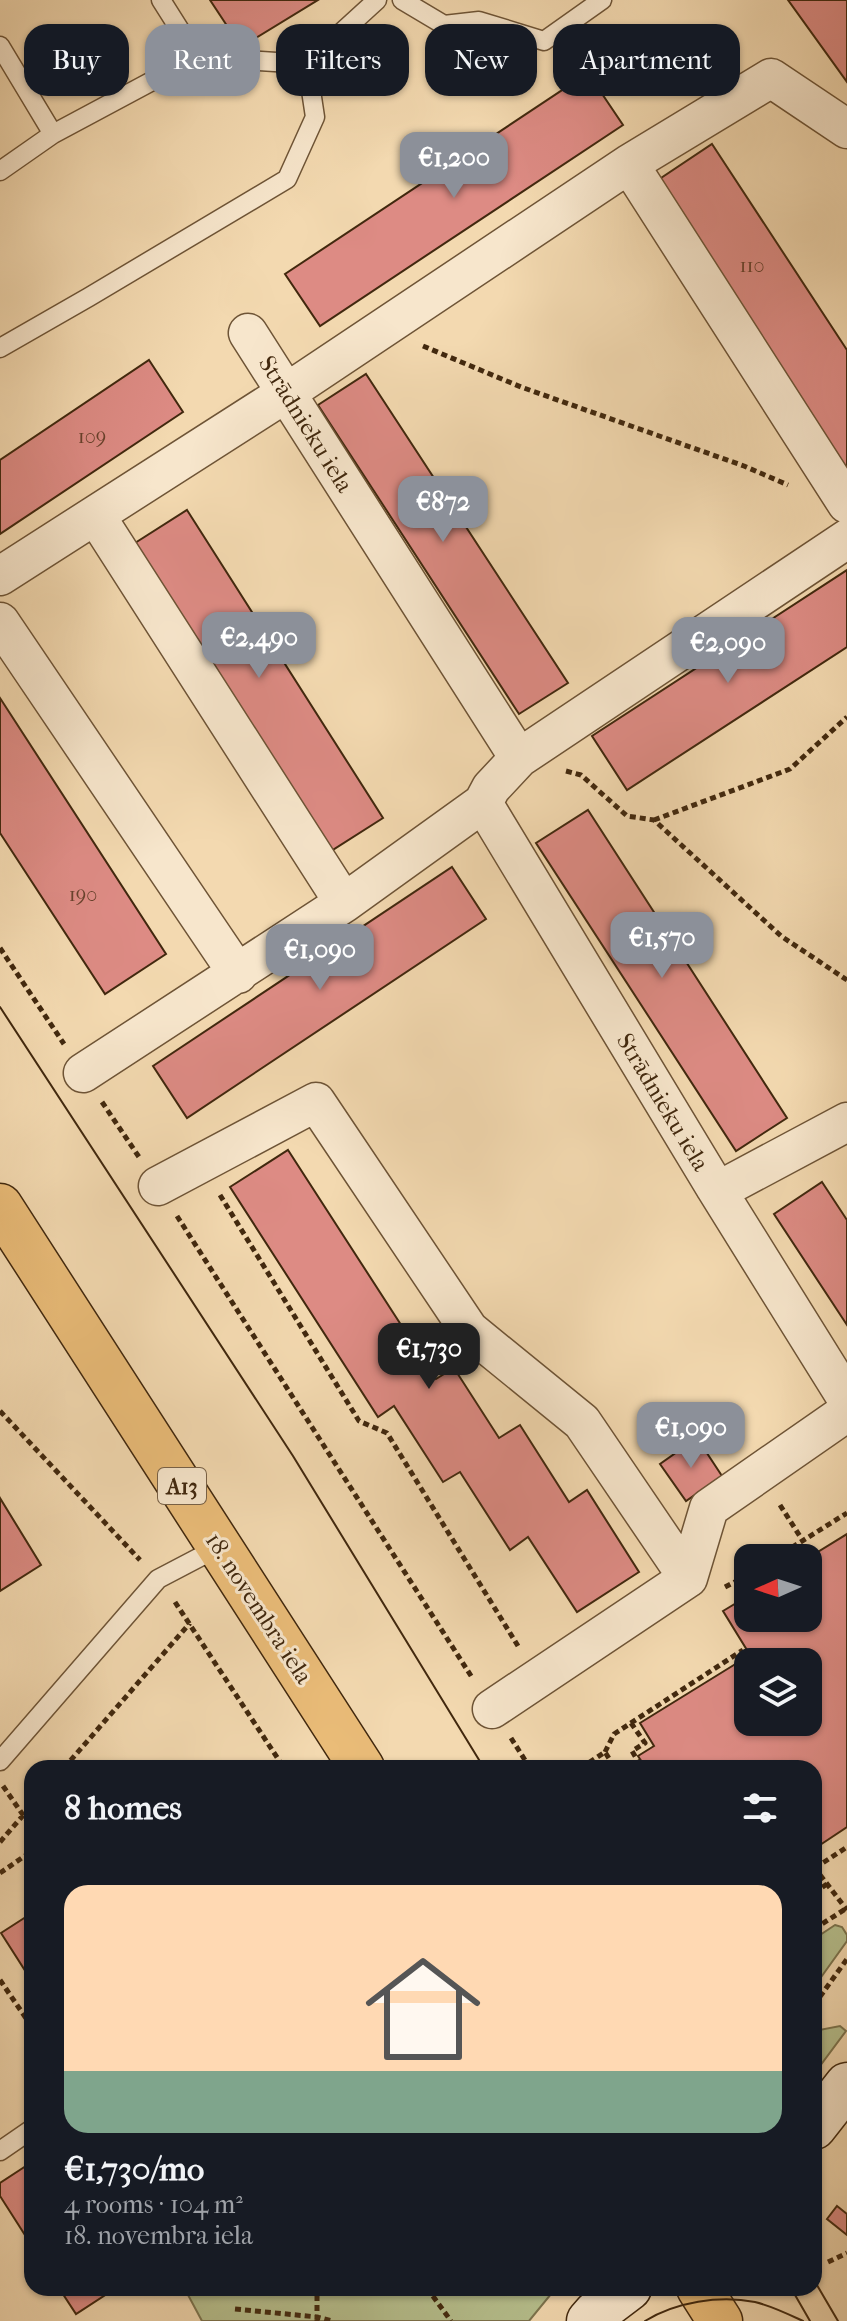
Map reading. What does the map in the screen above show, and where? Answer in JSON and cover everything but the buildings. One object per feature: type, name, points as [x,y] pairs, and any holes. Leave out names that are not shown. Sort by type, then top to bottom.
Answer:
[{"type":"main road","name":"18. novembra iela","points":[[0,1206],[357,1760]]},
{"type":"main road","points":[[704,2296],[720,2321]]},
{"type":"street","points":[[0,576],[286,393],[629,164],[771,78],[847,129]]},
{"type":"street","points":[[629,164],[847,504]]},
{"type":"street","name":"Strādnieku iela","points":[[248,333],[519,758]]},
{"type":"street","points":[[96,516],[344,903]]},
{"type":"street","points":[[83,1073],[344,903],[483,803],[491,788],[519,758],[847,539]]},
{"type":"street","points":[[0,622],[238,974]]},
{"type":"street","name":"Strādnieku iela","points":[[483,803],[847,1399]]},
{"type":"street","points":[[158,1186],[316,1102],[469,1330],[582,1422],[688,1578]]},
{"type":"street","points":[[715,1187],[729,1185],[847,1122]]},
{"type":"street","points":[[492,1709],[688,1578],[709,1508],[847,1412]]},
{"type":"street","points":[[822,2117],[847,2085]]},
{"type":"street","points":[[589,2321],[618,2296]]},
{"type":"lane","points":[[161,0],[176,24]]},
{"type":"lane","points":[[351,24],[377,0]]},
{"type":"lane","points":[[402,0],[444,25],[479,21],[544,41],[602,0]]},
{"type":"lane","points":[[0,46],[53,134]]},
{"type":"lane","points":[[0,171],[53,134],[145,85]]},
{"type":"lane","points":[[0,348],[287,179],[315,117],[312,96]]},
{"type":"lane","points":[[0,1761],[158,1579],[221,1546]]},
{"type":"lane","points":[[0,2151],[24,2134]]},
{"type":"path","points":[[383,329],[521,387],[744,466],[796,489]]},
{"type":"path","points":[[519,758],[581,775],[627,816],[654,820],[790,769],[847,717]]},
{"type":"path","points":[[654,820],[781,936],[847,980]]},
{"type":"path","points":[[0,948],[158,1186],[525,1760]]},
{"type":"path","points":[[201,1163],[359,1421],[387,1433],[525,1657]]},
{"type":"path","points":[[0,1411],[158,1579],[279,1760]]},
{"type":"path","points":[[797,1544],[847,1513]]},
{"type":"path","points":[[71,1760],[190,1623]]},
{"type":"path","points":[[593,1760],[605,1752],[614,1734],[734,1656]]},
{"type":"path","points":[[631,1723],[645,1743],[632,1751],[637,1760]]},
{"type":"path","points":[[605,1752],[610,1760]]},
{"type":"path","points":[[0,1782],[23,1815],[0,1842]]},
{"type":"path","points":[[822,1863],[847,1847]]},
{"type":"path","points":[[0,1873],[24,1856]]},
{"type":"path","points":[[822,1878],[847,1908],[822,1924]]},
{"type":"path","points":[[822,1887],[827,1884]]},
{"type":"path","points":[[822,1994],[847,1959]]},
{"type":"path","points":[[0,1980],[24,2015]]},
{"type":"path","points":[[828,2262],[847,2253]]},
{"type":"path","points":[[317,2296],[317,2319]]},
{"type":"path","points":[[433,2296],[451,2321]]},
{"type":"path","points":[[235,2309],[333,2321]]},
{"type":"green space","points":[[835,1925],[842,1927],[847,1941],[822,1976],[822,1934]]},
{"type":"green space","points":[[840,2026],[846,2031],[822,2063],[822,2029]]},
{"type":"green space","points":[[189,2296],[549,2296],[529,2321],[202,2321]]},
{"type":"tram line","points":[[0,1007],[293,1456],[479,1760]]},
{"type":"tram line","points":[[822,2294],[838,2321]]},
{"type":"tram line","points":[[796,2296],[810,2321]]},
{"type":"tram line","points":[[645,2321],[684,2305],[727,2299],[761,2304],[803,2321]]}]
